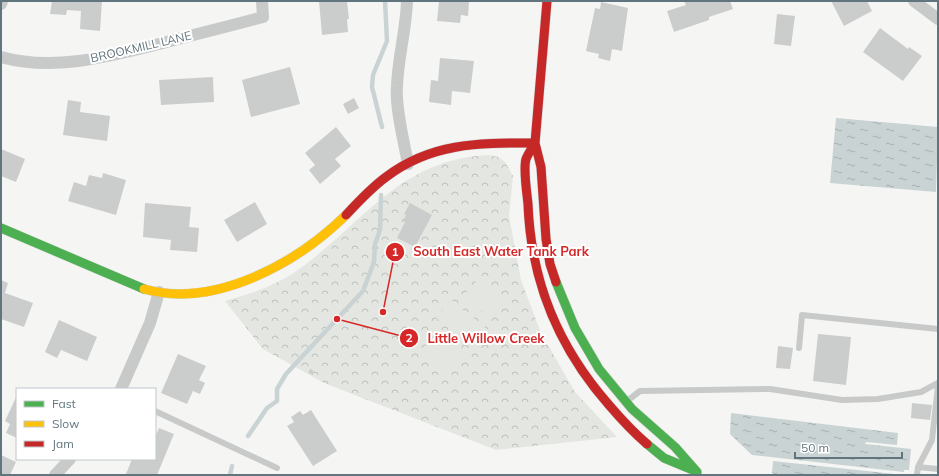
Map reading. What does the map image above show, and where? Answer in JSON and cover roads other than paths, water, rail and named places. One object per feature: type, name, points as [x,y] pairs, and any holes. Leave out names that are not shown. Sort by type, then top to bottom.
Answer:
[{"type":"main road","points":[[547,1],[535,143],[541,168],[546,239],[550,264],[566,308],[585,348],[599,369],[626,402],[675,447],[700,473]]},
{"type":"main road","points":[[1,228],[130,283],[159,292],[194,293],[220,289],[258,277],[293,258],[324,235],[382,180],[408,164],[429,154],[466,144],[498,142],[535,143]]},
{"type":"main road","points":[[535,143],[526,160],[529,236],[538,278],[553,320],[563,341],[590,383],[634,433],[664,458],[700,473]]},
{"type":"street","name":"BROOKMILL LANE","points":[[1,57],[16,61],[39,63],[99,59],[263,17],[262,1]]},
{"type":"street","points":[[407,1],[406,23],[396,88],[408,164]]},
{"type":"street","points":[[914,1],[938,19]]},
{"type":"street","points":[[121,388],[141,344],[159,292]]},
{"type":"street","points":[[55,475],[69,460]]},
{"type":"lane","points":[[799,348],[802,315],[938,329]]},
{"type":"lane","points":[[626,402],[640,391],[749,389],[770,389],[842,400],[878,399],[921,392],[938,383]]},
{"type":"lane","points":[[917,475],[918,467],[932,440],[938,386]]},
{"type":"lane","points":[[156,410],[277,468]]},
{"type":"lane","points":[[918,467],[938,469]]},
{"type":"water","points":[[836,118],[938,127],[936,192],[830,183]]},
{"type":"water","points":[[731,413],[898,433],[897,445],[866,442],[865,444],[911,449],[909,470],[904,470],[904,472],[752,455],[730,434]]},
{"type":"water","points":[[773,461],[904,475],[775,475],[772,473]]},
{"type":"waterway","points":[[382,127],[372,87],[373,75],[387,41],[385,1]]},
{"type":"waterway","points":[[248,436],[267,408],[277,401],[277,389],[286,374],[363,291],[374,262],[375,244],[380,230],[381,195]]},
{"type":"waterway","points":[[230,475],[232,466]]},
{"type":"place","name":"South East Water Tank Park","points":[[383,312]]},
{"type":"place","name":"Little Willow Creek","points":[[337,319]]}]
